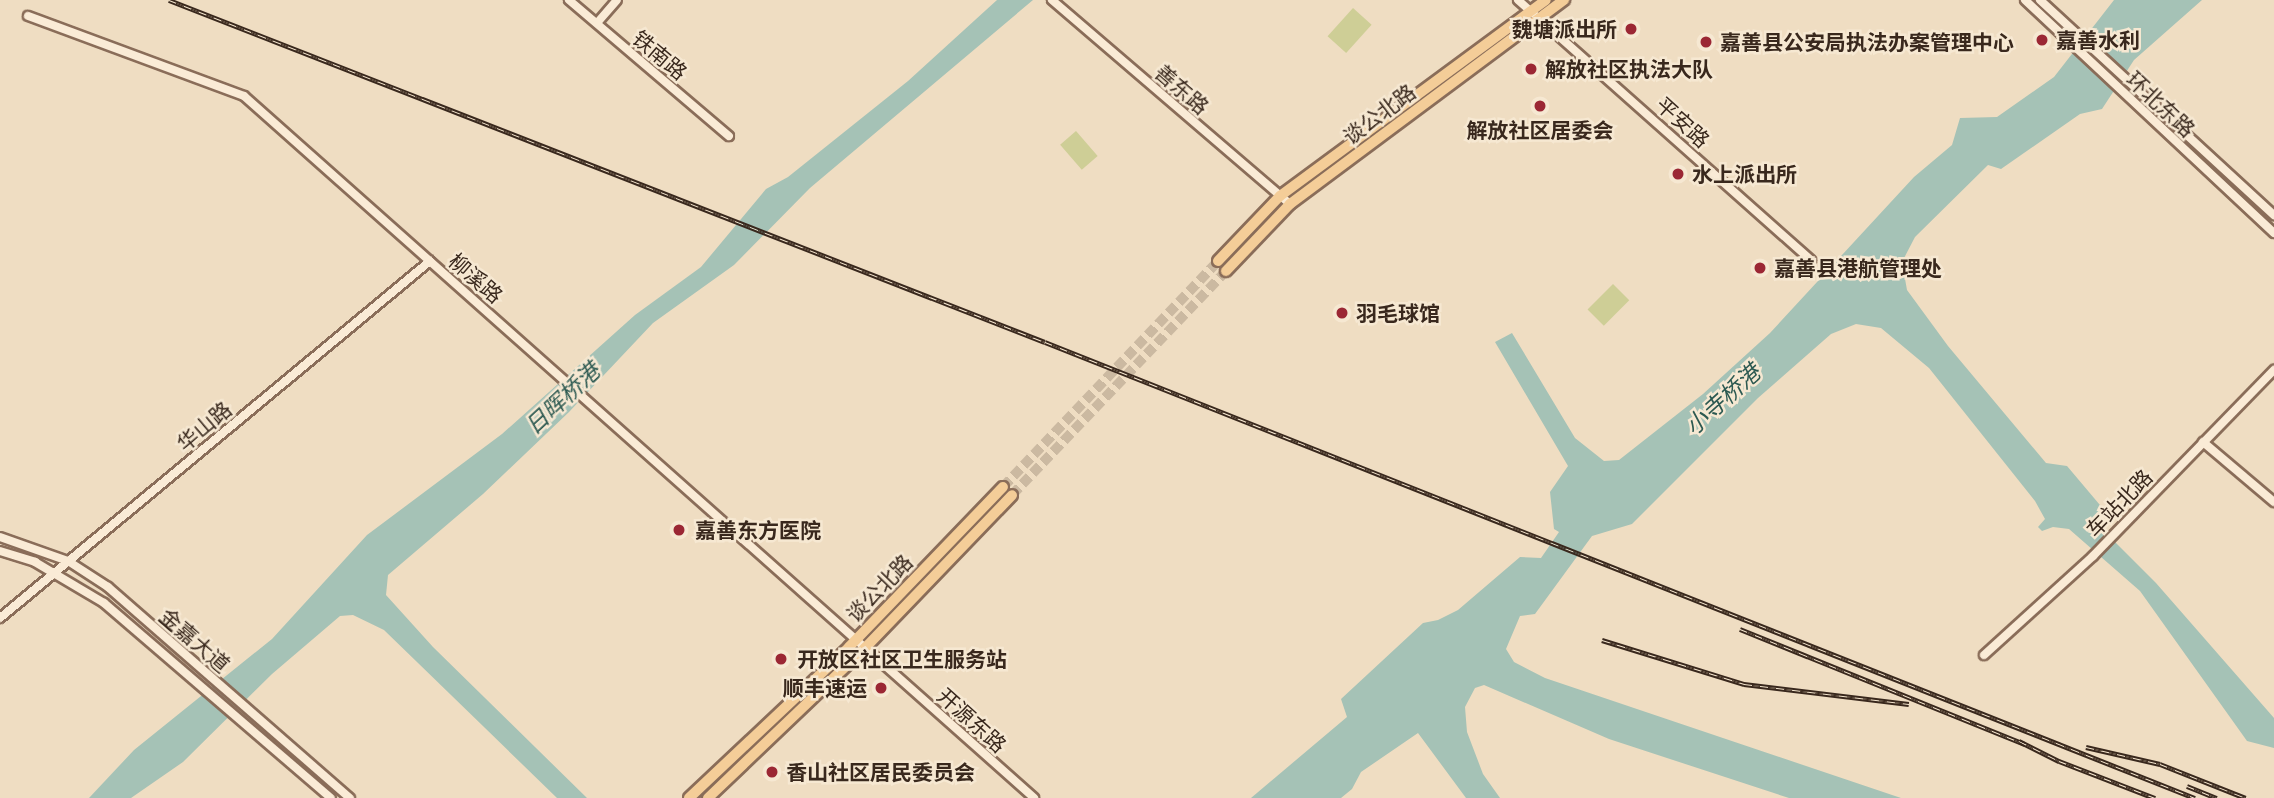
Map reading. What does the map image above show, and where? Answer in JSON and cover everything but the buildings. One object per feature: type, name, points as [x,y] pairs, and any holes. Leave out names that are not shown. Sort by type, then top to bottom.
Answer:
[{"type":"main road","name":"谈公北路","points":[[1226,271],[1290,204],[1536,15],[1546,0]]},
{"type":"main road","name":"谈公北路","points":[[1218,261],[1280,196],[1536,15],[1564,0]]},
{"type":"main road","name":"谈公北路","points":[[689,798],[860,643],[1003,487]]},
{"type":"main road","name":"谈公北路","points":[[708,798],[860,643],[1012,495]]},
{"type":"street","name":"铁南路","points":[[569,0],[729,136]]},
{"type":"street","points":[[597,23],[617,0]]},
{"type":"street","name":"善东路","points":[[1052,0],[1290,204]]},
{"type":"street","name":"平安路","points":[[1518,0],[1811,260]]},
{"type":"street","name":"环北东路","points":[[2025,0],[2274,233]]},
{"type":"street","name":"环北东路","points":[[2040,0],[2274,215]]},
{"type":"street","name":"柳溪路","points":[[28,16],[244,96],[860,643]]},
{"type":"street","name":"华山路","points":[[0,618],[430,261]]},
{"type":"street","name":"车站北路","points":[[1984,655],[2093,556],[2274,370]]},
{"type":"street","points":[[2203,442],[2274,502]]},
{"type":"street","name":"金嘉大道","points":[[0,537],[68,561],[108,587],[350,798]]},
{"type":"street","name":"金嘉大道","points":[[0,551],[34,562],[104,603],[201,683],[331,798]]},
{"type":"street","name":"开源东路","points":[[860,643],[1034,798]]},
{"type":"green space","points":[[1353,8],[1372,25],[1346,53],[1328,36]]},
{"type":"green space","points":[[1076,131],[1098,156],[1082,170],[1060,145]]},
{"type":"green space","points":[[1613,284],[1629,300],[1604,326],[1588,309]]},
{"type":"water","name":"日晖桥港","points":[[997,0],[1033,0],[810,188],[734,265],[653,323],[569,412],[483,494],[388,575],[386,595],[433,647],[587,798],[557,798],[384,630],[353,615],[340,616],[272,674],[183,762],[131,798],[89,798],[134,750],[272,639],[367,535],[502,434],[635,315],[701,267],[766,189],[788,177],[908,81]]},
{"type":"water","name":"小寺桥港","points":[[2114,0],[2202,0],[2134,60],[2102,109],[2080,114],[2001,169],[1988,165],[1915,237],[1902,262],[1907,290],[1948,346],[2046,463],[2067,466],[2105,511],[2099,526],[2156,583],[2274,718],[2274,748],[2247,741],[2140,591],[2069,529],[2053,527],[2042,531],[2038,527],[2045,519],[2035,501],[1929,368],[1881,328],[1856,324],[1831,334],[1758,398],[1632,524],[1592,536],[1535,614],[1520,616],[1506,649],[1514,662],[1545,678],[1901,798],[1789,798],[1609,739],[1484,685],[1475,688],[1465,707],[1467,732],[1483,774],[1500,798],[1466,798],[1418,733],[1361,772],[1352,789],[1341,798],[1251,798],[1347,717],[1341,699],[1423,623],[1438,620],[1458,610],[1520,557],[1541,558],[1559,532],[1554,529],[1550,492],[1568,466],[1495,342],[1512,333],[1575,438],[1604,461],[1619,460],[1703,394],[1770,333],[1914,177],[1952,145],[1960,118],[1997,117],[2054,77]]},
{"type":"tunnel","points":[[1003,487],[1218,261]]},
{"type":"tunnel","points":[[1012,495],[1226,271]]},
{"type":"railway","points":[[169,0],[1045,342],[2195,798]]},
{"type":"railway","points":[[1740,629],[2025,744]]},
{"type":"railway","points":[[1602,640],[1744,684],[1909,704]]},
{"type":"railway","points":[[2019,741],[2059,761],[2155,798]]},
{"type":"railway","points":[[2086,747],[2160,764],[2246,798]]},
{"type":"railway","points":[[2187,786],[2217,798]]},
{"type":"place","name":"魏塘派出所","points":[[1631,29]]},
{"type":"place","name":"嘉善水利","points":[[2042,40]]},
{"type":"place","name":"嘉善县公安局执法办案管理中心","points":[[1706,42]]},
{"type":"place","name":"解放社区执法大队","points":[[1531,69]]},
{"type":"place","name":"解放社区居委会","points":[[1540,106]]},
{"type":"place","name":"水上派出所","points":[[1678,174]]},
{"type":"place","name":"嘉善县港航管理处","points":[[1760,268]]},
{"type":"place","name":"羽毛球馆","points":[[1342,313]]},
{"type":"place","name":"嘉善东方医院","points":[[679,530]]},
{"type":"place","name":"开放区社区卫生服务站","points":[[781,659]]},
{"type":"place","name":"顺丰速运","points":[[881,688]]},
{"type":"place","name":"香山社区居民委员会","points":[[772,772]]}]
